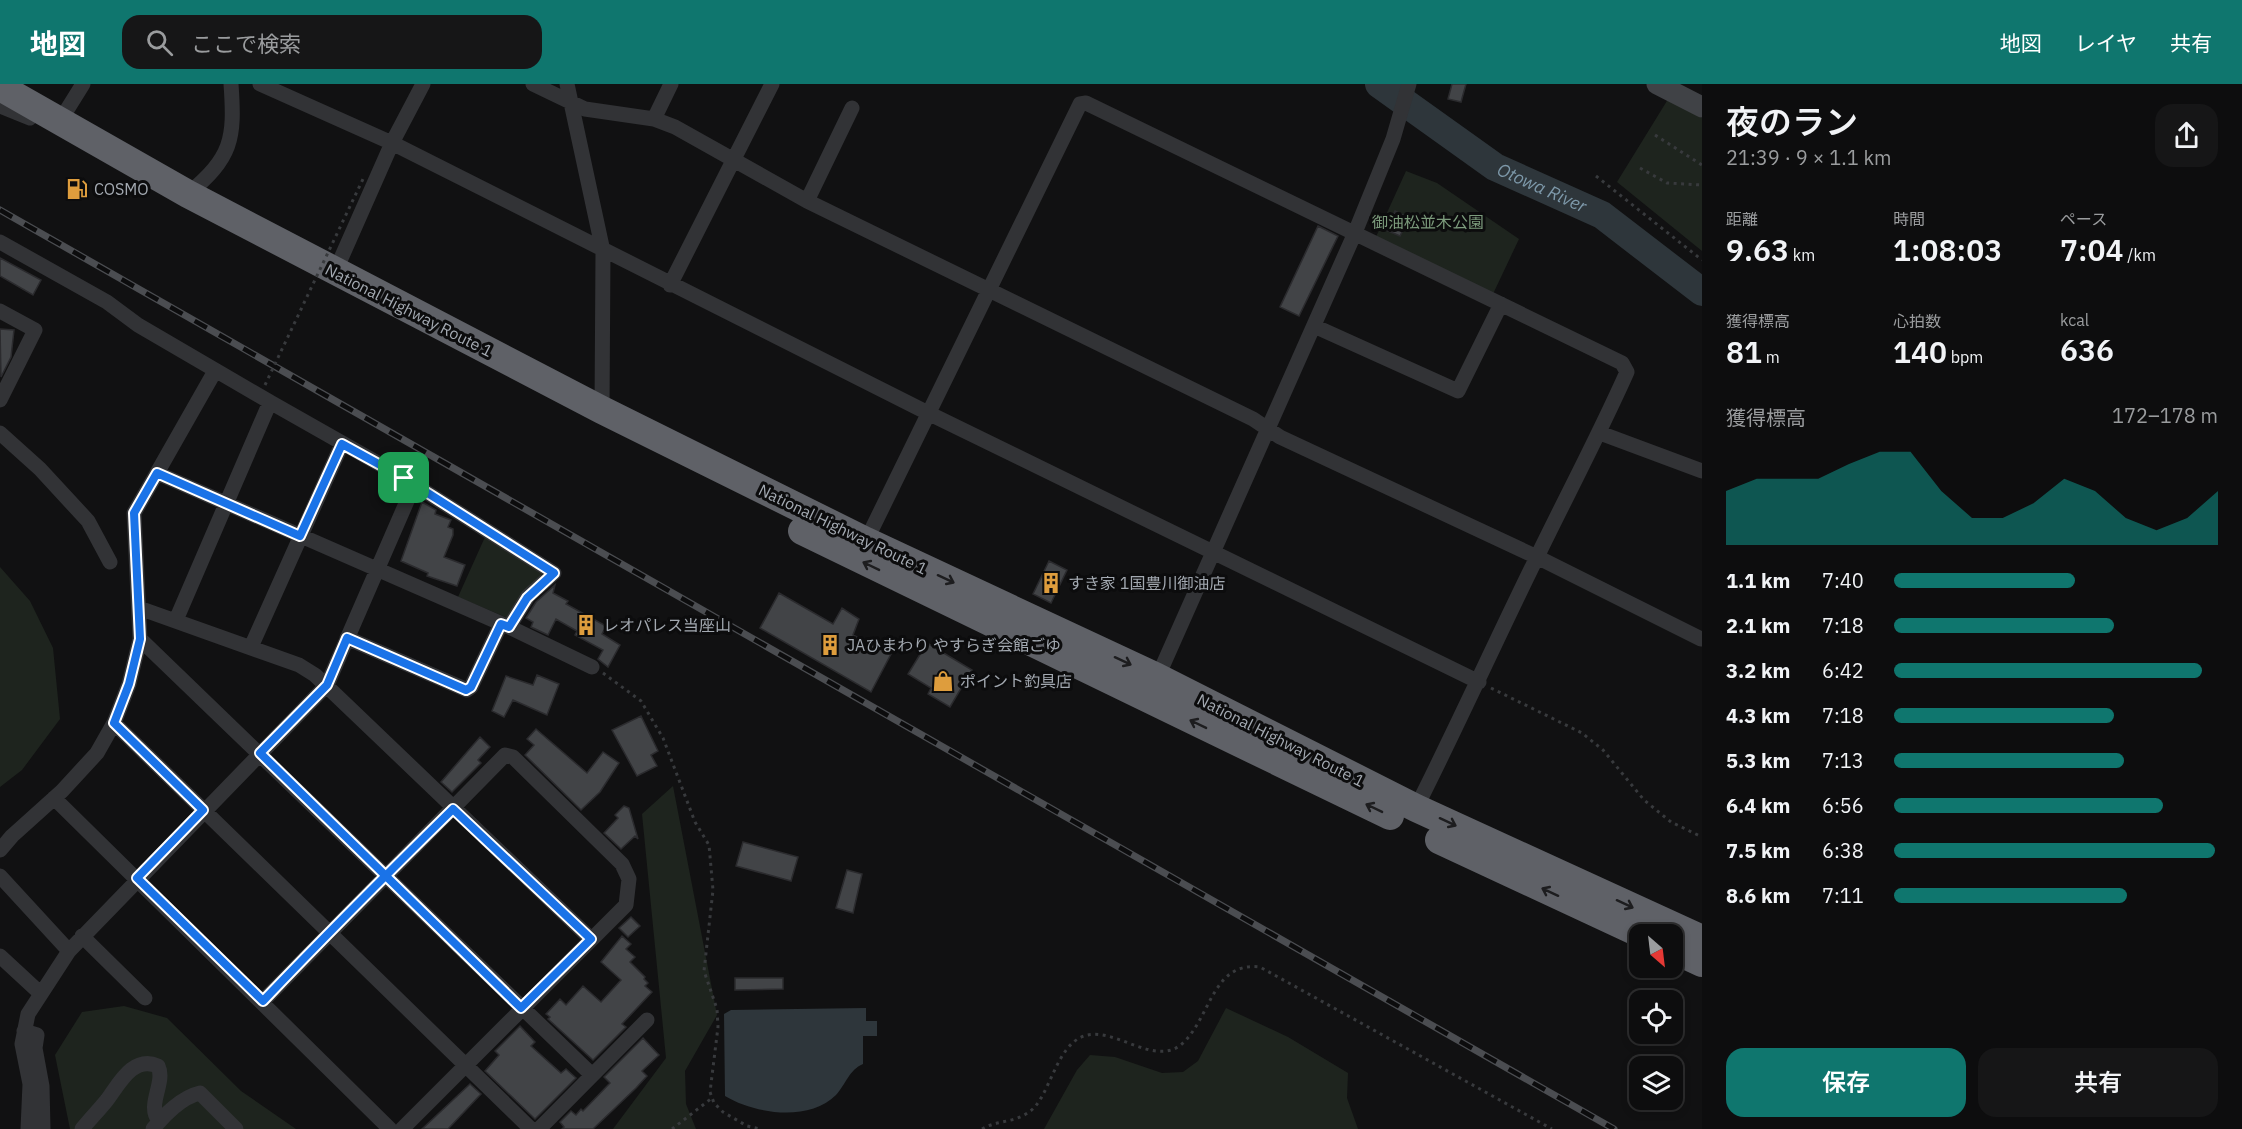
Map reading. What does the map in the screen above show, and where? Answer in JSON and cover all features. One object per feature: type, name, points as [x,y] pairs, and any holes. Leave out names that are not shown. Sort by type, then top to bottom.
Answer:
[{"type":"highway","name":"National Highway Route 1","points":[[0,87],[188,194],[335,272],[603,410],[1629,928]]},
{"type":"highway","name":"National Highway Route 1","points":[[0,104],[30,118],[339,292],[858,560],[1152,688],[1702,939]]},
{"type":"highway","points":[[1683,954],[1702,963]]},
{"type":"main road","points":[[1657,84],[1700,103]]},
{"type":"street","points":[[60,121],[83,84]]},
{"type":"street","points":[[188,194],[207,178],[226,154],[233,115],[231,84]]},
{"type":"street","points":[[260,84],[392,143],[928,413],[1479,682]]},
{"type":"street","points":[[335,272],[392,143],[423,84]]},
{"type":"street","points":[[533,84],[585,110],[654,119],[675,127],[733,162],[807,201],[987,291],[1701,639]]},
{"type":"street","points":[[567,84],[603,251],[603,410]]},
{"type":"street","points":[[654,119],[671,84]]},
{"type":"street","points":[[670,285],[772,84]]},
{"type":"street","points":[[1152,688],[1354,235],[1394,140],[1409,84]]},
{"type":"street","points":[[866,541],[1080,104],[1086,103],[1354,235],[1501,304],[1622,363],[1627,372],[1600,433],[1536,557],[1479,682],[1416,808]]},
{"type":"street","points":[[807,201],[852,108]]},
{"type":"street","points":[[0,242],[107,302],[138,325],[215,371],[414,485],[554,573],[527,598],[505,626],[471,687],[466,690],[347,638]]},
{"type":"street","points":[[1314,326],[1458,391],[1501,304]]},
{"type":"street","points":[[0,311],[35,330],[0,399]]},
{"type":"street","points":[[0,850],[97,753],[114,723],[132,675],[140,639],[133,520],[137,506],[215,371]]},
{"type":"street","points":[[176,620],[270,402]]},
{"type":"street","points":[[0,433],[40,469],[88,521],[110,562]]},
{"type":"street","points":[[1600,433],[1702,471]]},
{"type":"street","points":[[251,647],[342,444]]},
{"type":"street","points":[[157,473],[505,626],[592,667]]},
{"type":"street","points":[[28,1129],[30,1093],[22,1044],[28,1014],[40,993],[82,936],[327,685],[414,485]]},
{"type":"street","points":[[139,608],[299,665],[327,685],[453,809],[591,939]]},
{"type":"street","points":[[140,639],[592,1075]]},
{"type":"street","points":[[114,723],[531,1129]]},
{"type":"street","points":[[263,1001],[505,755],[513,756],[622,864],[628,879],[627,904],[402,1129]]},
{"type":"street","points":[[54,798],[263,1001],[390,1129]]},
{"type":"street","points":[[0,876],[69,951]]},
{"type":"street","points":[[82,936],[145,998]]},
{"type":"street","points":[[0,956],[40,993]]},
{"type":"street","points":[[538,1129],[647,1020]]},
{"type":"street","points":[[24,1031],[37,1035],[35,1048],[42,1086],[43,1129]]},
{"type":"street","points":[[82,1129],[122,1076],[133,1069],[151,1064],[157,1065],[161,1074],[155,1112],[156,1125]]},
{"type":"street","points":[[156,1125],[188,1097],[200,1093],[236,1129]]},
{"type":"path","points":[[1655,135],[1702,165]]},
{"type":"path","points":[[1640,168],[1667,183],[1702,185]]},
{"type":"path","points":[[1596,176],[1702,260]]},
{"type":"path","points":[[265,385],[363,179]]},
{"type":"path","points":[[592,667],[612,678],[641,701],[663,738],[695,822],[709,845],[713,890],[704,962],[706,982],[717,1009],[717,1048],[710,1092],[723,1112],[747,1126],[760,1129]]},
{"type":"path","points":[[1479,682],[1582,734],[1603,750],[1644,800],[1671,822],[1702,837]]},
{"type":"path","points":[[982,1129],[994,1122],[1014,1120],[1031,1111],[1071,1043],[1086,1035],[1102,1035],[1152,1051],[1171,1049],[1184,1043],[1229,972],[1244,965],[1260,967],[1552,1129]]},
{"type":"path","points":[[672,1129],[712,1098]]},
{"type":"green space","points":[[1670,96],[1702,118],[1702,251],[1617,182]]},
{"type":"green space","name":"御油松並木公園","points":[[1406,171],[1437,183],[1519,239],[1493,294],[1375,239]]},
{"type":"green space","points":[[485,537],[546,575],[510,619],[458,597]]},
{"type":"green space","points":[[0,567],[30,601],[53,648],[60,719],[22,770],[0,787]]},
{"type":"green space","points":[[673,786],[717,1015],[685,1071],[686,1104],[696,1129],[613,1129],[666,1058],[642,814]]},
{"type":"green space","points":[[124,1006],[167,1018],[241,1091],[296,1129],[70,1129],[55,1055],[82,1012]]},
{"type":"green space","points":[[1226,1008],[1288,1037],[1348,1073],[1347,1098],[1358,1129],[1044,1129],[1077,1070],[1090,1055],[1115,1057],[1162,1073],[1183,1072],[1198,1061]]},
{"type":"shaded area","points":[[866,1008],[866,1021],[877,1021],[877,1036],[863,1036],[863,1064],[854,1070],[836,1095],[825,1104],[797,1112],[766,1111],[725,1096],[724,1014],[731,1010]]},
{"type":"building","points":[[1452,84],[1466,84],[1461,102],[1448,99]]},
{"type":"building","points":[[1395,211],[1409,218],[1400,236],[1386,230]]},
{"type":"building","points":[[1318,226],[1338,236],[1299,316],[1280,307]]},
{"type":"building","points":[[0,258],[41,280],[33,295],[0,276]]},
{"type":"building","points":[[0,329],[14,330],[11,357],[1,377]]},
{"type":"building","points":[[422,502],[436,510],[435,514],[451,520],[448,527],[453,529],[453,535],[444,557],[465,565],[457,586],[427,576],[428,573],[401,561]]},
{"type":"building","name":"すき家 1国豊川御油店","points":[[1049,561],[1067,570],[1051,603],[1033,594]]},
{"type":"building","points":[[555,585],[553,593],[568,601],[566,604],[606,626],[602,634],[620,645],[608,667],[598,659],[603,650],[575,635],[577,631],[556,619],[548,635],[531,627],[533,622],[526,618],[536,602]]},
{"type":"building","name":"JAひまわり やすらぎ会館ごゆ","points":[[779,593],[833,624],[842,608],[859,619],[853,635],[891,654],[871,692],[760,628]]},
{"type":"building","name":"ポイント釣具店","points":[[927,643],[972,670],[950,707],[928,694],[931,688],[908,674]]},
{"type":"building","points":[[537,675],[559,684],[547,715],[513,700],[504,717],[492,711],[506,676],[533,685]]},
{"type":"building","points":[[641,716],[658,751],[651,755],[657,766],[637,776],[612,730]]},
{"type":"building","points":[[536,729],[587,773],[603,752],[619,763],[600,792],[581,810],[525,755],[534,745],[527,739]]},
{"type":"building","points":[[480,737],[490,747],[478,760],[481,763],[452,792],[441,782]]},
{"type":"building","points":[[624,806],[629,808],[638,839],[635,836],[621,849],[604,833],[618,818],[615,815]]},
{"type":"building","points":[[743,842],[798,857],[791,881],[736,866]]},
{"type":"building","points":[[847,870],[862,874],[853,913],[836,908]]},
{"type":"building","points":[[631,917],[640,926],[628,937],[619,928]]},
{"type":"building","points":[[622,936],[631,944],[626,949],[635,957],[630,962],[645,977],[648,983],[645,986],[652,992],[622,1024],[626,1027],[593,1060],[548,1019],[550,1017],[546,1014],[560,999],[566,1005],[583,986],[601,1002],[621,980],[601,962]]},
{"type":"building","points":[[735,978],[783,978],[783,989],[735,990]]},
{"type":"building","points":[[520,1026],[535,1042],[531,1046],[561,1073],[566,1069],[576,1078],[535,1119],[485,1071],[499,1055],[495,1051]]},
{"type":"building","points":[[643,1038],[659,1055],[642,1071],[647,1076],[593,1129],[562,1129],[564,1127],[560,1122],[571,1111],[576,1115],[581,1109],[583,1111],[610,1083],[604,1077]]},
{"type":"building","points":[[470,1084],[481,1094],[448,1129],[422,1129]]},
{"type":"waterway","name":"Otowa River","points":[[1379,84],[1495,167],[1602,215],[1702,292]]},
{"type":"railway","points":[[0,210],[1614,1129]]},
{"type":"place","name":"COSMO","points":[[77,189]]},
{"type":"place","name":"すき家 1国豊川御油店","points":[[1051,583]]},
{"type":"place","name":"レオパレス当座山","points":[[586,625]]},
{"type":"place","name":"JAひまわり やすらぎ会館ごゆ","points":[[830,645]]},
{"type":"place","name":"ポイント釣具店","points":[[943,681]]},
{"type":"route","points":[[404,478],[342,444],[300,536],[157,473],[134,513],[140,639],[129,684],[114,723],[203,810],[137,878],[263,1001],[385,875],[453,809],[591,939],[521,1008],[430,920],[385,875],[323,814],[260,753],[327,685],[347,638],[466,690],[471,687],[501,624],[509,627],[527,598],[554,573],[404,478]]}]
